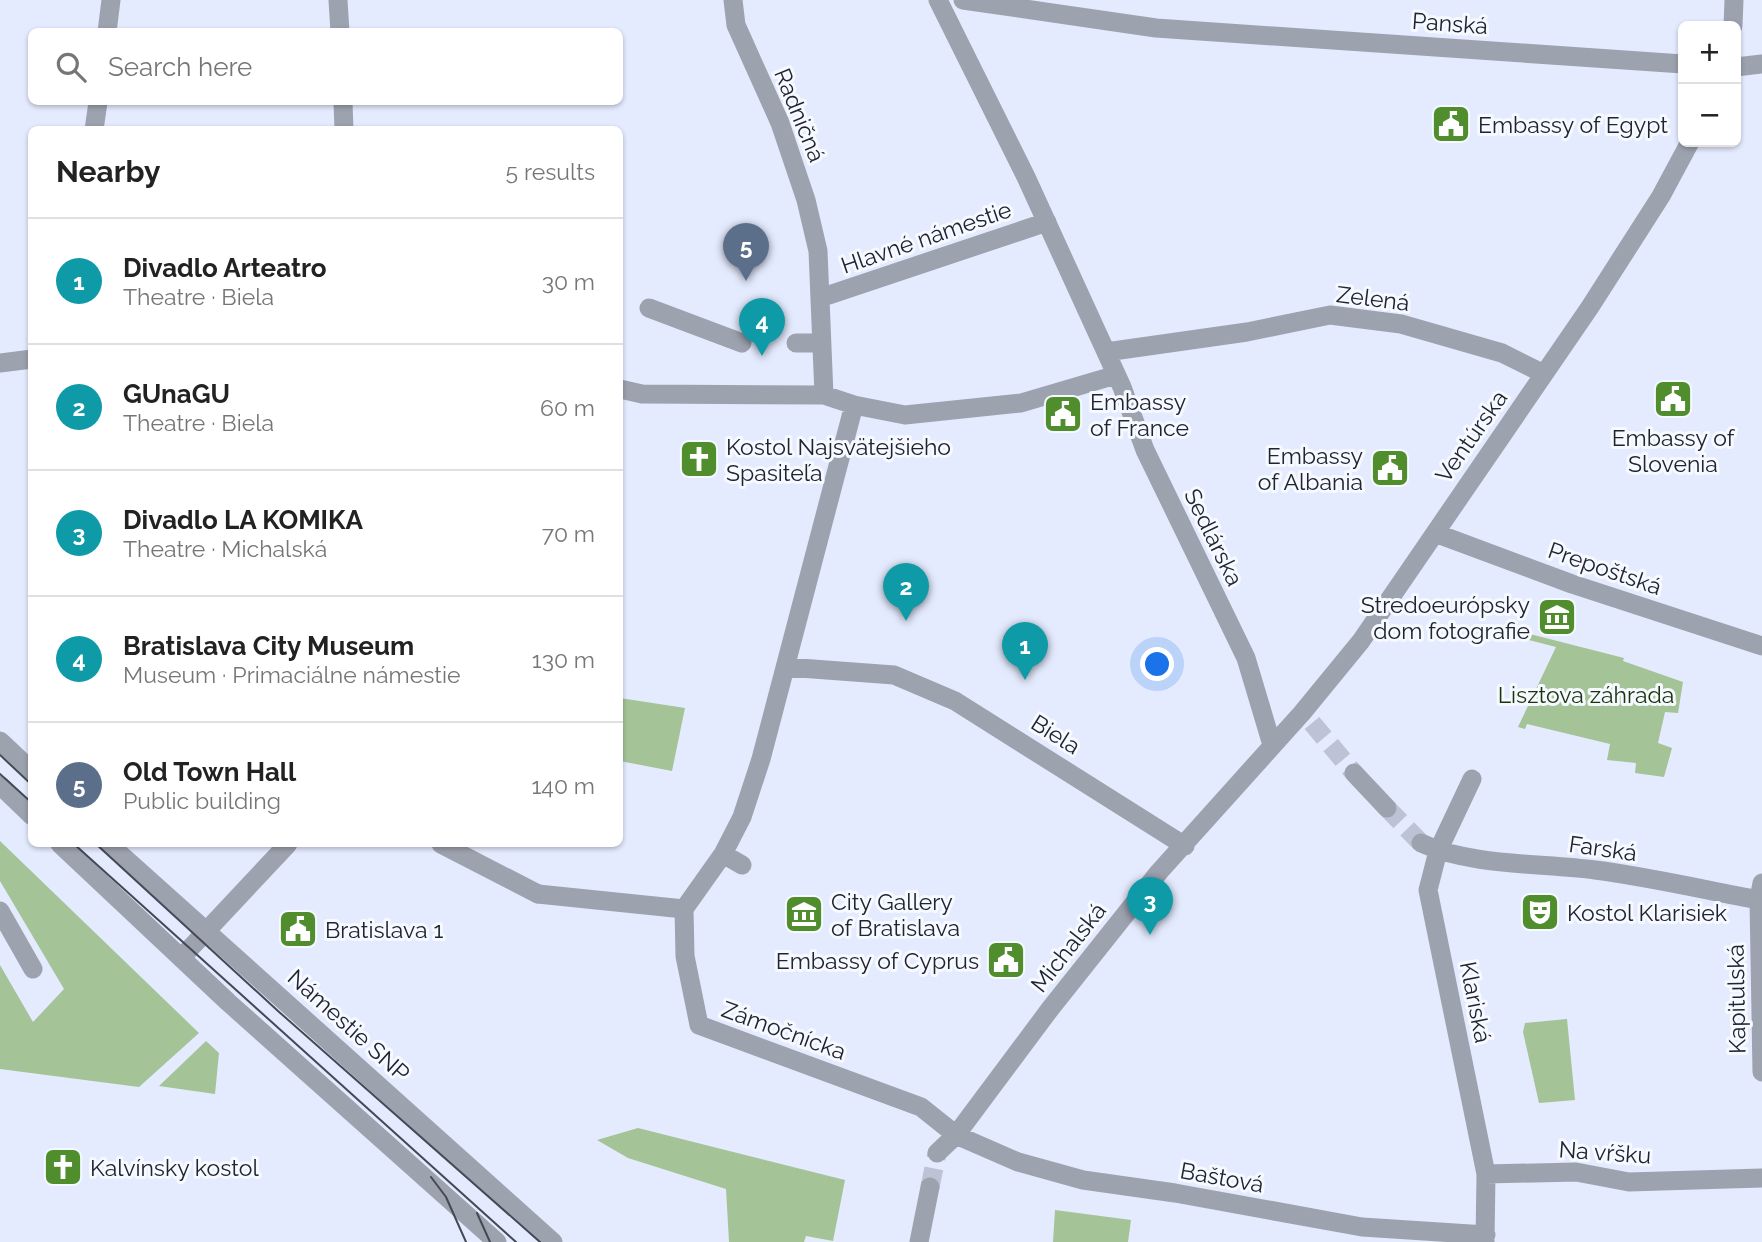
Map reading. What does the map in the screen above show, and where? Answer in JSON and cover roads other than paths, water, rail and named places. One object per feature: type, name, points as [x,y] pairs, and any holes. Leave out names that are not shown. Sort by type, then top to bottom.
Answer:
[{"type":"street","points":[[108,28],[111,0]]},
{"type":"street","points":[[338,0],[340,28]]},
{"type":"street","name":"Radničná","points":[[733,0],[736,25],[785,136],[806,200],[818,250]]},
{"type":"street","name":"Hlavné námestie","points":[[938,0],[1026,177],[1106,352]]},
{"type":"street","name":"Panská","points":[[963,0],[1156,28],[1678,64]]},
{"type":"street","points":[[1733,21],[1734,0]]},
{"type":"street","points":[[1741,66],[1762,64]]},
{"type":"street","points":[[95,126],[98,105]]},
{"type":"street","points":[[343,105],[344,126]]},
{"type":"street","name":"Ventúrska","points":[[1272,745],[1307,718],[1361,641],[1656,205],[1687,147]]},
{"type":"street","name":"Hlavné námestie","points":[[820,298],[1047,222]]},
{"type":"street","name":"Hlavné námestie","points":[[818,250],[824,395]]},
{"type":"street","points":[[649,308],[742,343]]},
{"type":"street","name":"Zelená","points":[[1106,352],[1247,332],[1330,315],[1401,324],[1502,353],[1544,374]]},
{"type":"street","points":[[796,343],[821,343]]},
{"type":"street","name":"Sedlárska","points":[[1106,352],[1145,450],[1246,658],[1272,745]]},
{"type":"street","points":[[0,363],[28,360]]},
{"type":"street","points":[[623,390],[642,394],[824,395],[853,410],[905,415],[1021,403],[1116,375]]},
{"type":"street","points":[[447,847],[538,894],[684,909],[723,854],[743,817],[786,667],[853,410]]},
{"type":"street","name":"Prepoštská","points":[[1434,533],[1572,584],[1762,646]]},
{"type":"street","name":"Biela","points":[[786,667],[894,676],[955,701],[1185,846]]},
{"type":"street","points":[[0,741],[28,767]]},
{"type":"street","name":"Michalská","points":[[937,1153],[956,1135],[1056,1002],[1159,872],[1185,846],[1272,745]]},
{"type":"street","points":[[1353,773],[1387,808]]},
{"type":"street","name":"Klariská","points":[[1472,779],[1430,847],[1428,890],[1486,1174],[1486,1238]]},
{"type":"street","points":[[0,785],[28,812]]},
{"type":"street","points":[[63,847],[181,958],[497,1242]]},
{"type":"street","name":"Námestie SNP","points":[[112,847],[553,1242]]},
{"type":"street","points":[[181,958],[224,908],[285,847]]},
{"type":"street","name":"Farská","points":[[1430,847],[1760,891]]},
{"type":"street","points":[[723,854],[742,865]]},
{"type":"street","name":"Kapitulská","points":[[1760,891],[1762,1072]]},
{"type":"street","name":"Zámočnícka","points":[[684,909],[685,956],[699,1025],[921,1107],[956,1135]]},
{"type":"street","points":[[0,911],[33,968]]},
{"type":"street","name":"Baštová","points":[[956,1135],[1017,1162],[1083,1180],[1175,1193],[1363,1227],[1486,1238]]},
{"type":"street","name":"Na vŕšku","points":[[1486,1174],[1576,1172],[1629,1182],[1762,1178]]},
{"type":"street","points":[[919,1242],[930,1187]]},
{"type":"tunnel","points":[[1312,723],[1354,773]]},
{"type":"tunnel","points":[[1387,808],[1421,843]]},
{"type":"tunnel","points":[[930,1187],[937,1153]]},
{"type":"tram line","points":[[0,755],[28,781]]},
{"type":"tram line","points":[[0,774],[28,799]]},
{"type":"tram line","points":[[77,847],[516,1242]]},
{"type":"tram line","points":[[99,847],[278,1011],[540,1242]]},
{"type":"tram line","points":[[431,1177],[446,1197],[466,1242]]},
{"type":"tram line","points":[[477,1213],[490,1242]]},
{"type":"place","name":"Embassy of Egypt","points":[[1451,124]]},
{"type":"place","name":"Old Town Hall","points":[[746,281]]},
{"type":"place","name":"Bratislava City Museum","points":[[762,356]]},
{"type":"place","name":"Embassy of Slovenia","points":[[1673,399]]},
{"type":"place","name":"Embassy of France","points":[[1063,414]]},
{"type":"place","name":"Kostol Najsvätejšieho Spasiteľa","points":[[699,459]]},
{"type":"place","name":"Embassy of Albania","points":[[1390,468]]},
{"type":"place","name":"Stredoeurópsky dom fotografie","points":[[1557,617]]},
{"type":"place","name":"GUnaGU","points":[[906,621]]},
{"type":"place","name":"Divadlo Arteatro","points":[[1025,680]]},
{"type":"place","name":"Kostol Klarisiek","points":[[1540,912]]},
{"type":"place","name":"City Gallery of Bratislava","points":[[804,914]]},
{"type":"place","name":"Bratislava 1","points":[[298,929]]},
{"type":"place","name":"Divadlo LA KOMIKA","points":[[1150,935]]},
{"type":"place","name":"Embassy of Cyprus","points":[[1006,960]]},
{"type":"place","name":"Kalvínsky kostol","points":[[63,1167]]},
{"type":"park label","name":"Lisztova záhrada","points":[[1586,694]]}]
